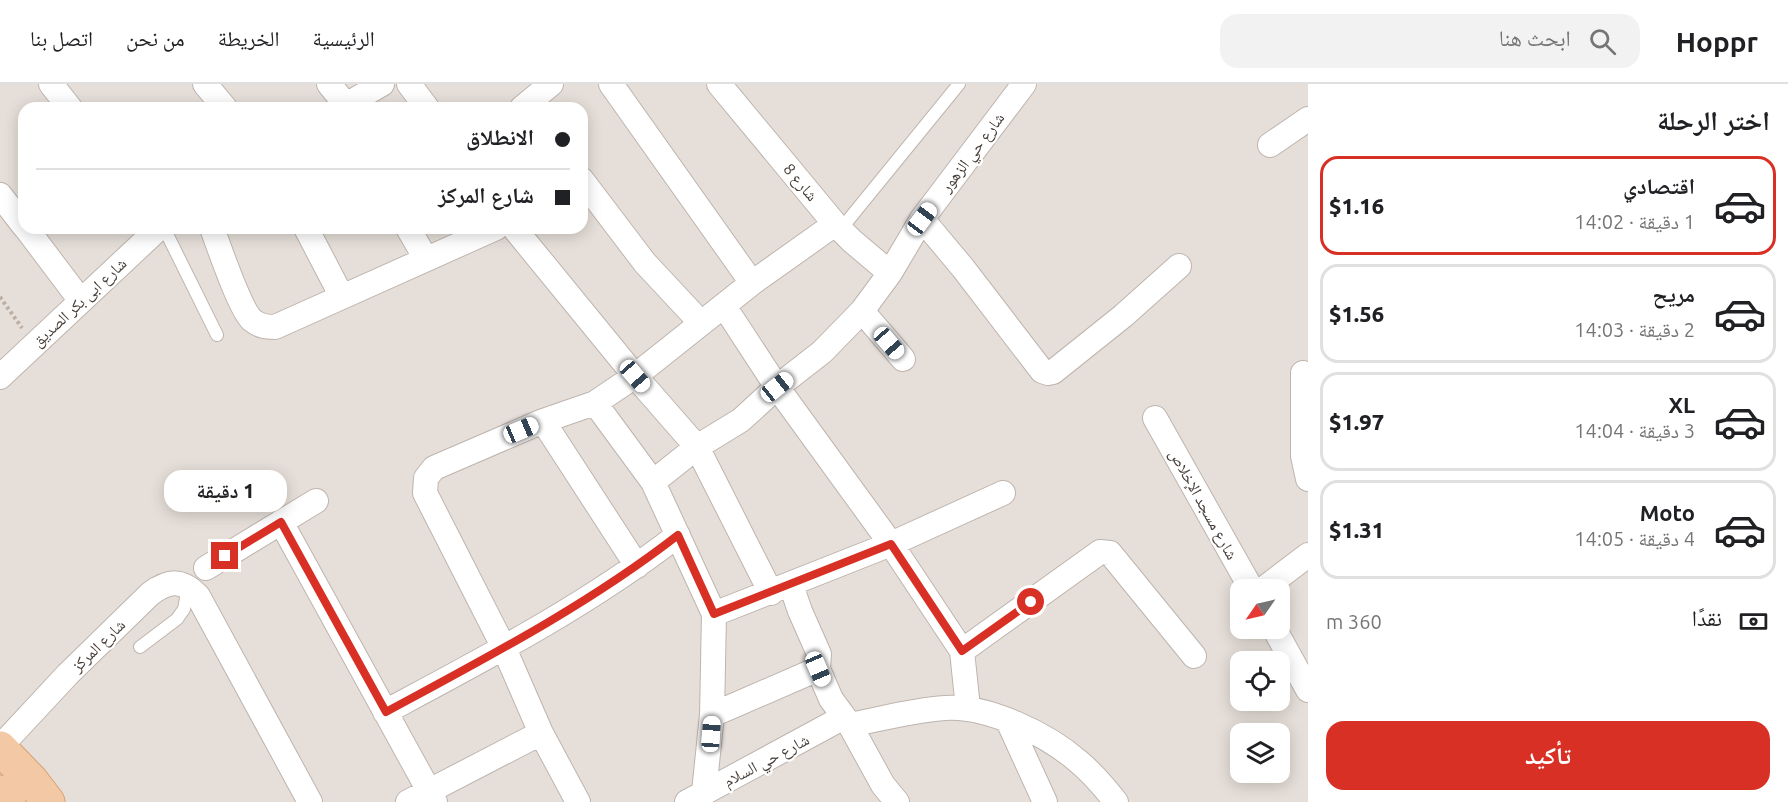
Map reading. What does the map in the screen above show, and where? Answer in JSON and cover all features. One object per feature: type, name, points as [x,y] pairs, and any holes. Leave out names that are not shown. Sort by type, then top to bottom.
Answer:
[{"type":"main road","points":[[0,747],[48,802]]},
{"type":"main road","points":[[0,792],[9,802]]},
{"type":"street","points":[[51,84],[65,102]]},
{"type":"street","points":[[205,84],[220,102]]},
{"type":"street","points":[[328,84],[341,102]]},
{"type":"street","points":[[351,102],[382,84]]},
{"type":"street","points":[[409,84],[422,102]]},
{"type":"street","points":[[531,102],[551,84]]},
{"type":"street","points":[[611,84],[752,284]]},
{"type":"street","name":"شارع 8","points":[[719,84],[838,227],[890,273]]},
{"type":"street","name":"شارع حي الزهور","points":[[653,482],[697,447],[741,420],[777,387],[822,352],[862,311],[890,273],[922,219],[1024,84]]},
{"type":"street","points":[[1270,145],[1307,122]]},
{"type":"street","points":[[588,188],[645,263],[701,323]]},
{"type":"street","points":[[0,195],[18,218]]},
{"type":"street","points":[[922,219],[963,268],[1042,371],[1048,374],[1123,316],[1179,266]]},
{"type":"street","points":[[578,802],[541,733],[504,648],[425,493],[426,478],[434,468],[543,421],[595,403],[635,376],[752,284],[838,227]]},
{"type":"street","points":[[30,234],[81,301]]},
{"type":"street","name":"شارع ابى بكر الصديق","points":[[0,377],[153,234]]},
{"type":"street","points":[[214,234],[246,313],[258,325],[275,327],[482,234]]},
{"type":"street","points":[[309,234],[342,297]]},
{"type":"street","points":[[411,234],[426,259]]},
{"type":"street","points":[[519,234],[635,376],[697,447],[781,589],[800,611],[819,654],[818,669],[831,699],[897,802]]},
{"type":"street","points":[[724,306],[777,387],[891,544],[962,651],[968,708]]},
{"type":"street","points":[[862,311],[903,359]]},
{"type":"street","points":[[1303,373],[1303,456],[1308,479]]},
{"type":"street","points":[[595,403],[653,482],[714,614],[712,716],[695,797]]},
{"type":"street","name":"شارع مسجد الإخلاص","points":[[1155,418],[1246,579]]},
{"type":"street","points":[[543,421],[637,566]]},
{"type":"street","points":[[714,614],[891,544],[1003,493]]},
{"type":"street","points":[[206,568],[316,501]]},
{"type":"street","points":[[281,522],[432,796]]},
{"type":"street","points":[[386,712],[504,648],[637,566],[678,535]]},
{"type":"street","points":[[962,651],[1100,552],[1106,551],[1194,656]]},
{"type":"street","points":[[1276,579],[1308,555]]},
{"type":"street","name":"شارع المركز","points":[[0,747],[68,674],[150,594],[161,585],[175,583],[188,586]]},
{"type":"street","points":[[188,586],[205,607],[310,802]]},
{"type":"street","points":[[1280,639],[1308,690]]},
{"type":"street","points":[[712,716],[818,669]]},
{"type":"street","name":"شارع حي السلام","points":[[695,797],[847,721],[923,710],[968,708],[1008,721],[1061,748],[1079,762],[1116,802]]},
{"type":"street","points":[[1008,721],[1046,802]]},
{"type":"street","points":[[408,802],[432,796],[541,733]]},
{"type":"lane","points":[[838,227],[959,84]]},
{"type":"lane","points":[[167,234],[217,335]]},
{"type":"lane","points":[[140,646],[177,619],[184,609],[188,586]]},
{"type":"path","points":[[0,297],[34,344]]},
{"type":"shaded area","points":[[0,84],[1308,84],[1308,802],[0,802]]},
{"type":"route","points":[[225,556],[281,522],[386,712],[504,648],[637,566],[678,535],[714,614],[891,544],[962,651],[1031,602]]}]
